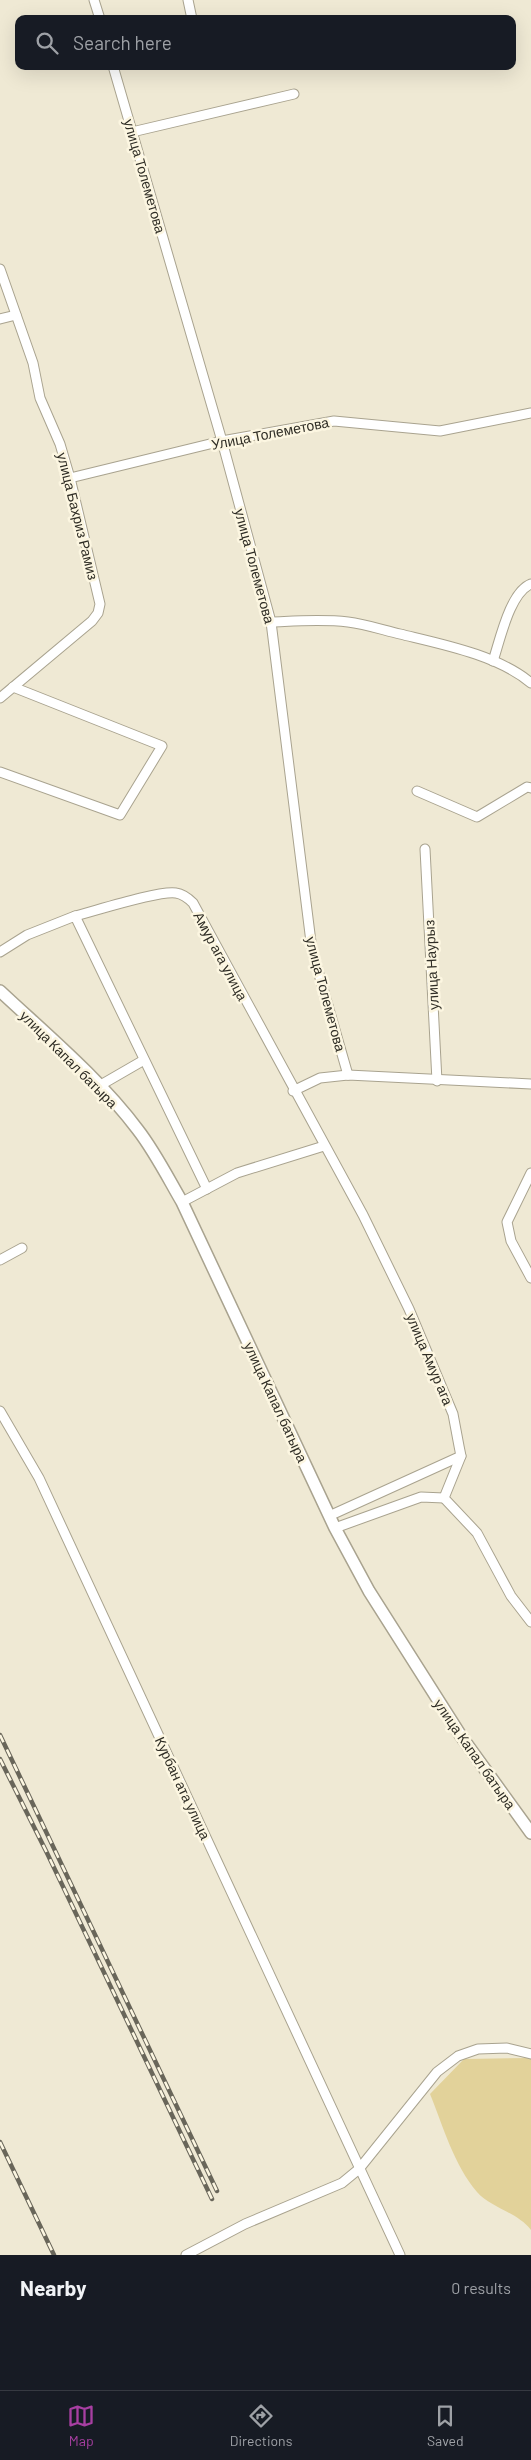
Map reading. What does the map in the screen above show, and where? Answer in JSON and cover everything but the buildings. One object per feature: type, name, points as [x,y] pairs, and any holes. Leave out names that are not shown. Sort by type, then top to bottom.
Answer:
[{"type":"main road","name":"улица Капал батыра","points":[[0,991],[100,1086],[143,1137],[182,1202],[335,1528],[369,1591],[461,1736],[531,1833]]},
{"type":"street","points":[[94,0],[99,15]]},
{"type":"street","points":[[188,0],[191,15]]},
{"type":"street","name":"улица Толеметова","points":[[115,70],[222,441],[271,622],[312,950],[348,1075]]},
{"type":"street","points":[[132,132],[294,94]]},
{"type":"street","name":"улица Бахриз Рамиз","points":[[0,269],[33,363],[40,398],[60,444],[100,604],[98,613],[92,621],[0,698]]},
{"type":"street","points":[[0,319],[16,316]]},
{"type":"street","name":"Улица Толеметова","points":[[70,478],[222,441],[334,421],[440,431],[531,413]]},
{"type":"street","points":[[493,661],[515,599],[523,587],[531,584]]},
{"type":"street","points":[[271,622],[306,620],[348,622],[440,644],[493,661],[520,673],[531,683]]},
{"type":"street","points":[[0,772],[120,815],[162,746],[13,687]]},
{"type":"street","points":[[417,791],[477,816],[526,787],[531,788]]},
{"type":"street","name":"улица Наурыз","points":[[425,849],[437,1081]]},
{"type":"street","name":"Амур ага улица","points":[[0,952],[27,935],[75,916],[150,896],[175,892],[186,896],[193,903],[293,1091]]},
{"type":"street","points":[[75,916],[206,1189]]},
{"type":"street","points":[[100,1086],[144,1060]]},
{"type":"street","points":[[293,1091],[320,1078],[348,1075],[437,1081],[531,1084]]},
{"type":"street","name":"улица Амур ага","points":[[293,1091],[362,1215],[409,1309],[453,1414],[461,1456]]},
{"type":"street","points":[[182,1202],[237,1174],[324,1146]]},
{"type":"street","points":[[531,1173],[507,1222],[511,1241],[531,1278]]},
{"type":"street","points":[[0,1260],[22,1248]]},
{"type":"street","name":"Курбан ата улица","points":[[0,1411],[39,1478],[400,2255]]},
{"type":"street","points":[[444,1498],[461,1456]]},
{"type":"street","points":[[330,1516],[461,1456]]},
{"type":"street","points":[[335,1528],[422,1496],[444,1498],[477,1533],[511,1596],[531,1622]]},
{"type":"street","points":[[186,2255],[245,2224],[342,2183],[359,2168],[437,2072],[458,2056],[478,2049],[507,2048],[531,2054]]},
{"type":"shaded area","points":[[531,2058],[531,2230],[519,2219],[489,2202],[477,2192],[455,2158],[430,2094],[464,2059]]},
{"type":"railway","points":[[0,1735],[217,2191]]},
{"type":"railway","points":[[0,1759],[47,1853],[212,2199]]},
{"type":"railway","points":[[0,2142],[54,2255]]}]
